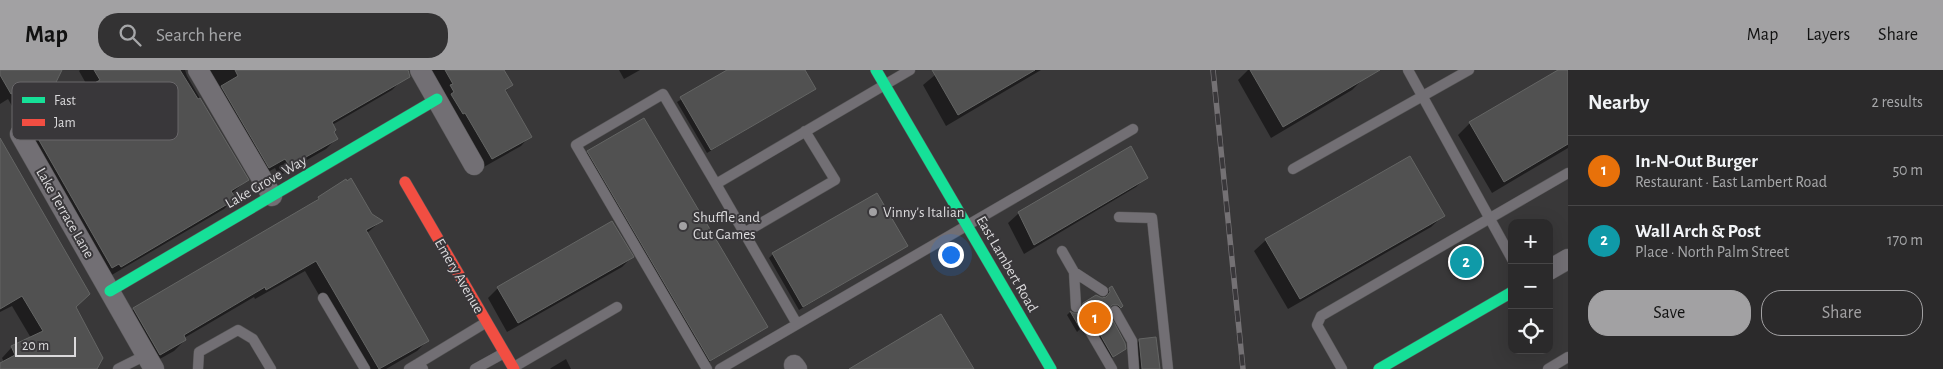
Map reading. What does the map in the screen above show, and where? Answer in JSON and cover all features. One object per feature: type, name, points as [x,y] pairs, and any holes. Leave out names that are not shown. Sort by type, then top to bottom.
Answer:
[{"type":"street","points":[[198,70],[272,196]]},
{"type":"street","points":[[420,70],[474,165]]},
{"type":"street","name":"East Lambert Road","points":[[876,70],[1051,369]]},
{"type":"street","name":"Lake Grove Way","points":[[110,291],[437,99]]},
{"type":"street","name":"Lake Terrace Lane","points":[[23,140],[150,362]]},
{"type":"street","name":"Emery Avenue","points":[[405,182],[514,368]]},
{"type":"street","points":[[1553,268],[1568,259]]},
{"type":"street","points":[[1378,369],[1508,294]]},
{"type":"lane","points":[[716,184],[910,70]]},
{"type":"lane","points":[[1408,70],[1508,251]]},
{"type":"lane","points":[[1293,169],[1469,70]]},
{"type":"lane","points":[[707,369],[576,145],[663,94],[797,324]]},
{"type":"lane","points":[[720,369],[1133,129]]},
{"type":"lane","points":[[744,233],[834,180],[806,131]]},
{"type":"lane","points":[[1342,369],[1317,325],[1321,316],[1568,173]]},
{"type":"lane","points":[[1119,217],[1152,218],[1168,369]]},
{"type":"lane","points":[[1062,251],[1074,272],[1076,307]]},
{"type":"lane","points":[[1074,272],[1103,291]]},
{"type":"lane","points":[[323,298],[366,369]]},
{"type":"lane","points":[[514,368],[617,308]]},
{"type":"lane","points":[[1115,311],[1132,341],[1134,369]]},
{"type":"lane","points":[[409,369],[421,366],[487,322]]},
{"type":"lane","points":[[1087,326],[1112,369]]},
{"type":"lane","points":[[198,369],[199,352],[238,330],[254,339],[271,369]]},
{"type":"lane","points":[[475,369],[505,352]]},
{"type":"lane","points":[[1548,369],[1568,358]]},
{"type":"lane","points":[[118,369],[150,362]]},
{"type":"building","points":[[0,70],[62,70],[56,82],[12,82],[11,94],[0,75]]},
{"type":"building","points":[[94,70],[180,70],[198,99],[200,98],[249,180],[231,191],[236,199],[121,267],[119,264],[112,268],[39,140],[178,140],[178,82],[96,82],[100,80]]},
{"type":"building","points":[[235,70],[408,70],[410,77],[332,122],[338,139],[290,166],[285,159],[269,168],[221,86],[238,76]]},
{"type":"building","points":[[445,70],[504,70],[513,85],[505,90],[532,137],[492,159],[465,113],[463,114],[452,96],[451,94],[454,92],[450,85],[453,84]]},
{"type":"building","points":[[727,70],[805,70],[816,89],[711,150],[680,97]]},
{"type":"building","points":[[932,70],[1035,70],[958,115]]},
{"type":"building","points":[[1250,70],[1380,70],[1283,127]]},
{"type":"building","points":[[1558,70],[1568,70],[1568,144],[1504,182],[1469,122]]},
{"type":"building","points":[[644,118],[768,327],[710,361],[587,151]]},
{"type":"building","points":[[0,138],[90,294],[76,307],[103,358],[97,369],[0,369],[0,363],[15,355],[11,346],[43,331],[22,296],[0,309]]},
{"type":"building","points":[[1131,146],[1148,178],[1034,245],[1018,212]]},
{"type":"building","points":[[1410,156],[1445,216],[1300,299],[1265,239]]},
{"type":"building","points":[[351,178],[372,214],[383,221],[366,230],[429,341],[379,369],[316,261],[266,290],[265,287],[184,335],[186,340],[160,355],[133,308],[319,199],[318,197],[346,179],[347,181]]},
{"type":"building","points":[[877,193],[908,246],[803,307],[772,253]]},
{"type":"building","points":[[612,221],[634,257],[518,323],[497,287]]},
{"type":"building","points":[[1112,286],[1123,306],[1121,308],[1118,305],[1112,305],[1108,311],[1125,343],[1126,349],[1113,357],[1093,322],[1087,319],[1083,320],[1080,326],[1081,330],[1070,311],[1079,313],[1082,310],[1083,303],[1096,295],[1102,298],[1106,297],[1110,292],[1109,288]]},
{"type":"building","points":[[941,314],[974,369],[849,369]]},
{"type":"building","points":[[1156,337],[1160,369],[1142,369],[1139,339]]},
{"type":"railway","points":[[1213,70],[1243,369]]},
{"type":"traffic: fast","points":[[876,70],[1051,369]]},
{"type":"traffic: fast","points":[[110,291],[437,99]]},
{"type":"traffic: fast","points":[[1379,369],[1508,294]]},
{"type":"traffic: jam","points":[[405,182],[514,369]]},
{"type":"place","name":"Vinny's Italian","points":[[873,212]]},
{"type":"place","name":"Shuffle and Cut Games","points":[[683,226]]},
{"type":"place","name":"Wall Arch & Post","points":[[1466,262]]},
{"type":"place","name":"In-N-Out Burger","points":[[1095,318]]}]
